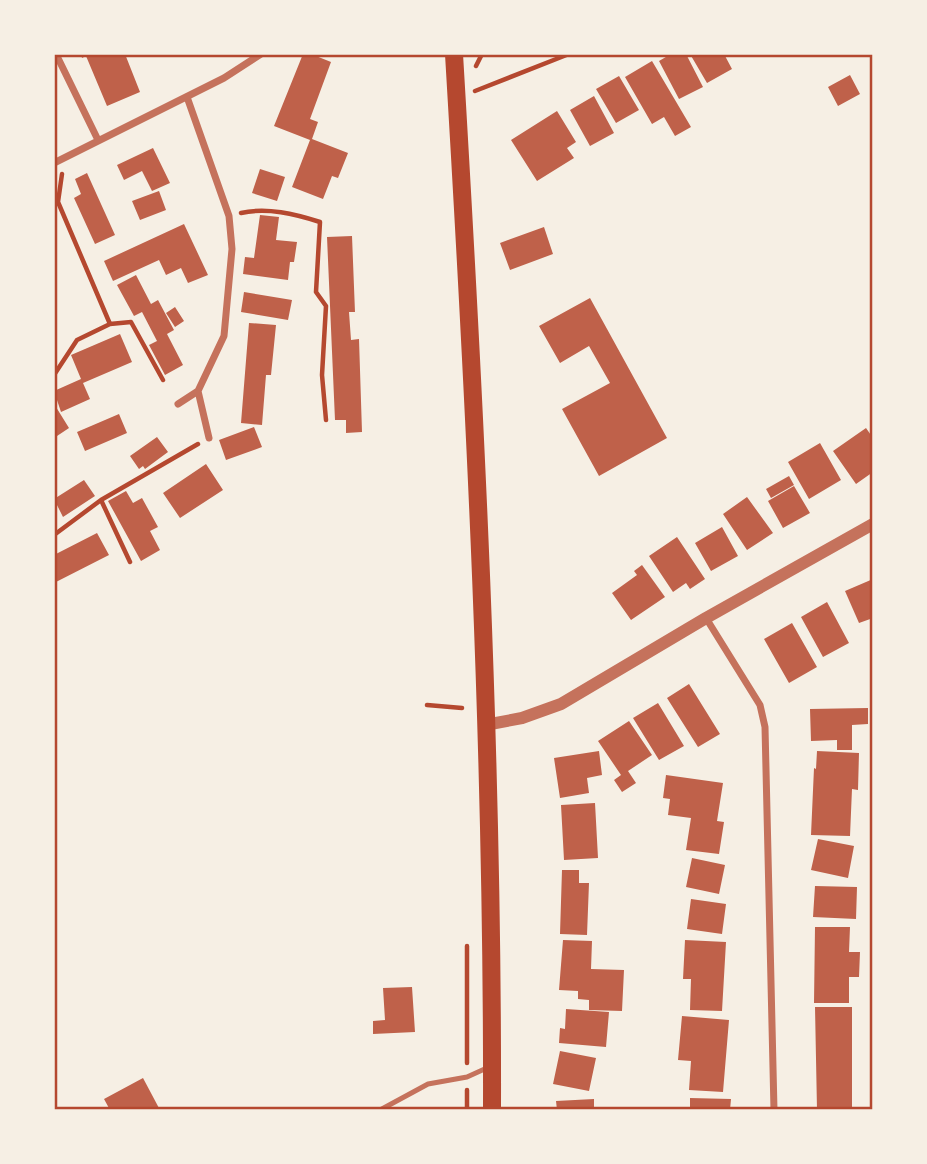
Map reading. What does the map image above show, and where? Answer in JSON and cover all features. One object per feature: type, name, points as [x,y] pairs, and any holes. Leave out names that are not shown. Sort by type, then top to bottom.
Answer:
[{"type":"main road","points":[[454,54],[473,395],[485,725],[492,1110]]},
{"type":"street","points":[[57,54],[98,141]]},
{"type":"street","points":[[54,163],[224,78],[261,54]]},
{"type":"street","points":[[178,404],[198,391],[224,337],[232,248],[229,216],[187,97]]},
{"type":"street","points":[[198,391],[209,438]]},
{"type":"street","points":[[485,725],[522,718],[561,704],[873,524]]},
{"type":"street","points":[[706,618],[760,705],[765,727],[774,1110]]},
{"type":"lane","points":[[380,1110],[428,1084],[467,1077],[492,1066]]},
{"type":"path","points":[[457,99],[482,54]]},
{"type":"path","points":[[457,99],[569,54]]},
{"type":"path","points":[[72,154],[62,173],[58,202],[110,324]]},
{"type":"path","points":[[229,216],[254,210],[295,214],[320,222],[316,292],[326,306],[322,375],[326,420]]},
{"type":"path","points":[[54,375],[77,340],[110,324],[131,322],[163,380]]},
{"type":"path","points":[[54,535],[100,500],[209,438]]},
{"type":"path","points":[[100,500],[130,562]]},
{"type":"path","points":[[428,705],[462,708]]},
{"type":"path","points":[[467,942],[467,1110]]},
{"type":"building","points":[[81,54],[125,54],[140,92],[107,106],[86,56],[82,58]]},
{"type":"building","points":[[303,54],[311,54],[331,62],[310,119],[318,122],[312,139],[348,153],[338,178],[332,176],[323,199],[292,187],[310,140],[274,126]]},
{"type":"building","points":[[671,54],[686,54],[703,87],[679,99],[659,61]]},
{"type":"building","points":[[690,54],[724,54],[732,69],[707,83]]},
{"type":"building","points":[[652,61],[691,127],[675,136],[664,117],[652,124],[625,77]]},
{"type":"building","points":[[850,75],[860,94],[838,106],[828,87]]},
{"type":"building","points":[[619,76],[639,110],[616,123],[596,89]]},
{"type":"building","points":[[594,96],[614,133],[590,146],[570,110]]},
{"type":"building","points":[[557,111],[576,142],[567,148],[574,158],[537,181],[511,140]]},
{"type":"building","points":[[153,148],[170,183],[152,191],[142,171],[124,180],[117,165]]},
{"type":"building","points":[[260,169],[285,177],[277,201],[252,193]]},
{"type":"building","points":[[87,173],[115,235],[95,244],[74,198],[81,194],[75,179]]},
{"type":"building","points":[[159,191],[166,210],[140,220],[132,201]]},
{"type":"building","points":[[260,215],[279,217],[276,240],[297,242],[294,262],[290,262],[288,280],[243,274],[245,257],[254,258]]},
{"type":"building","points":[[184,224],[208,275],[188,283],[181,268],[166,275],[159,260],[113,281],[104,261]]},
{"type":"building","points":[[544,227],[553,254],[510,270],[500,243]]},
{"type":"building","points":[[352,236],[355,312],[349,312],[351,340],[359,339],[362,432],[346,433],[346,420],[335,420],[327,237]]},
{"type":"building","points":[[136,275],[151,304],[158,300],[174,330],[167,334],[183,365],[165,375],[149,345],[157,341],[142,312],[134,316],[117,285]]},
{"type":"building","points":[[244,292],[292,300],[288,320],[241,312]]},
{"type":"building","points":[[590,298],[667,438],[599,476],[562,409],[610,383],[589,346],[560,363],[539,326]]},
{"type":"building","points":[[175,307],[184,321],[175,327],[166,313]]},
{"type":"building","points":[[249,323],[276,325],[271,375],[266,375],[262,425],[241,423]]},
{"type":"building","points":[[120,334],[132,362],[83,383],[90,399],[61,412],[54,391],[81,379],[71,355]]},
{"type":"building","points":[[56,407],[69,428],[54,438],[54,409]]},
{"type":"building","points":[[119,414],[127,433],[85,451],[77,432]]},
{"type":"building","points":[[254,427],[262,447],[226,460],[219,440]]},
{"type":"building","points":[[866,428],[873,438],[873,472],[856,484],[833,451]]},
{"type":"building","points":[[157,437],[168,452],[145,469],[143,466],[139,469],[130,456]]},
{"type":"building","points":[[820,443],[841,480],[809,499],[788,462]]},
{"type":"building","points":[[206,464],[223,490],[180,518],[163,493]]},
{"type":"building","points":[[789,476],[794,485],[771,498],[766,489]]},
{"type":"building","points":[[84,480],[95,496],[63,517],[54,499]]},
{"type":"building","points":[[794,486],[810,513],[783,528],[768,501]]},
{"type":"building","points":[[126,491],[133,503],[142,498],[158,527],[150,531],[160,550],[141,561],[108,501]]},
{"type":"building","points":[[747,497],[773,533],[747,550],[723,514]]},
{"type":"building","points":[[722,527],[738,556],[711,571],[695,543]]},
{"type":"building","points":[[97,533],[109,555],[54,583],[54,555]]},
{"type":"building","points":[[677,537],[705,579],[690,589],[686,583],[673,592],[649,556]]},
{"type":"building","points":[[642,565],[665,597],[631,620],[612,593],[637,575],[634,571]]},
{"type":"building","points":[[873,579],[873,618],[859,623],[845,591]]},
{"type":"building","points":[[827,602],[849,643],[823,657],[801,617]]},
{"type":"building","points":[[792,623],[817,667],[789,683],[764,639]]},
{"type":"building","points":[[689,684],[720,734],[698,747],[667,698]]},
{"type":"building","points":[[658,703],[684,746],[659,760],[633,718]]},
{"type":"building","points":[[868,708],[868,724],[852,725],[852,750],[837,750],[837,740],[811,741],[810,709]]},
{"type":"building","points":[[629,721],[652,755],[628,771],[636,783],[622,792],[614,780],[621,775],[598,741]]},
{"type":"building","points":[[599,751],[602,775],[587,778],[589,793],[560,798],[554,758]]},
{"type":"building","points":[[817,751],[859,753],[858,790],[852,789],[850,836],[811,835]]},
{"type":"building","points":[[666,775],[723,783],[717,821],[724,822],[719,854],[686,850],[691,818],[668,815],[670,799],[663,798]]},
{"type":"building","points":[[595,803],[598,858],[564,860],[561,805]]},
{"type":"building","points":[[818,839],[854,846],[848,878],[811,870]]},
{"type":"building","points":[[692,858],[725,865],[719,894],[686,887]]},
{"type":"building","points":[[562,870],[579,870],[579,883],[589,883],[587,935],[560,934]]},
{"type":"building","points":[[815,886],[857,887],[856,919],[813,917]]},
{"type":"building","points":[[691,899],[726,904],[722,934],[687,929]]},
{"type":"building","points":[[815,927],[850,927],[849,952],[860,952],[859,977],[849,977],[849,1003],[814,1003]]},
{"type":"building","points":[[563,940],[592,941],[591,969],[624,970],[622,1011],[589,1010],[589,1000],[578,999],[578,991],[559,990]]},
{"type":"building","points":[[685,940],[726,942],[722,1011],[690,1010],[691,979],[683,979]]},
{"type":"building","points":[[412,987],[415,1032],[373,1034],[373,1021],[385,1020],[383,988]]},
{"type":"building","points":[[815,1007],[852,1007],[852,1110],[817,1110]]},
{"type":"building","points":[[566,1009],[609,1012],[606,1047],[559,1043],[560,1028],[565,1029]]},
{"type":"building","points":[[682,1016],[729,1020],[723,1092],[689,1090],[691,1061],[678,1060]]},
{"type":"building","points":[[560,1051],[596,1058],[589,1091],[553,1084]]},
{"type":"building","points":[[143,1078],[160,1110],[110,1110],[104,1099]]},
{"type":"building","points":[[690,1098],[731,1099],[730,1110],[690,1110]]},
{"type":"building","points":[[594,1099],[594,1110],[557,1110],[556,1101]]}]
